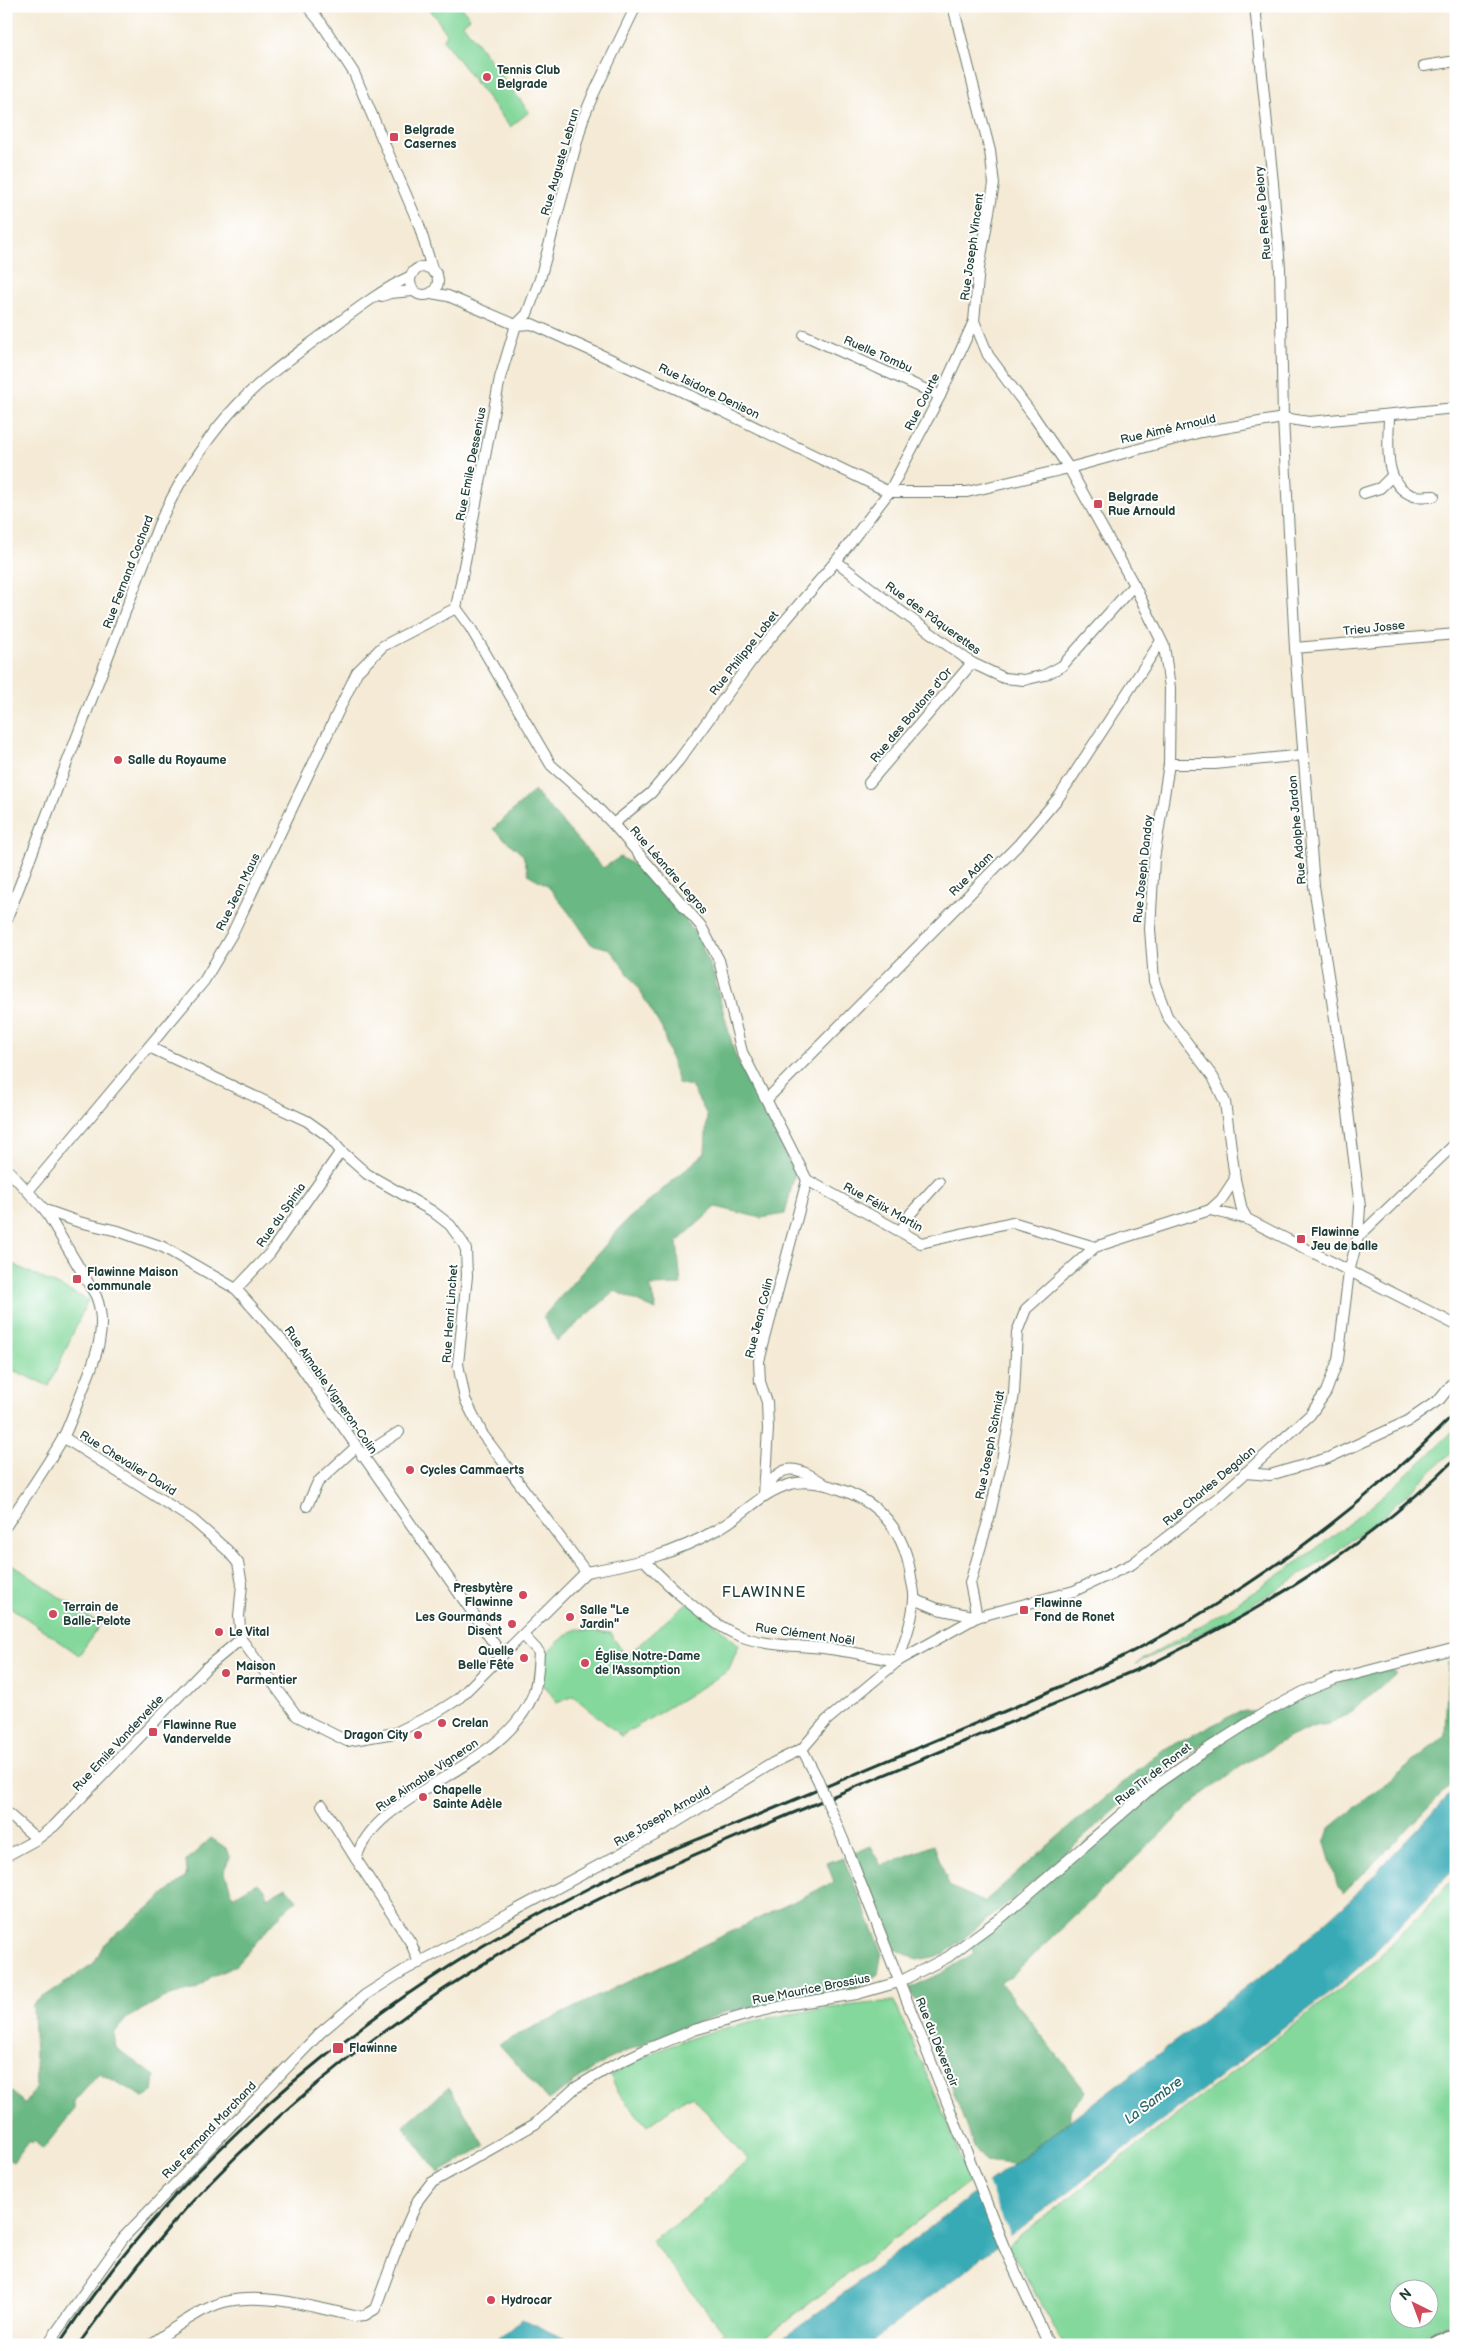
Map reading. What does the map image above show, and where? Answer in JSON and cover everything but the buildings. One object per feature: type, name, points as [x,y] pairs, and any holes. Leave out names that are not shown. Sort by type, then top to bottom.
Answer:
[{"type":"main road","points":[[1436,2345],[1456,2334]]},
{"type":"street","points":[[307,6],[322,24],[354,73],[426,245],[437,283],[448,296]]},
{"type":"street","name":"Rue Auguste Lebrun","points":[[516,325],[527,314],[540,279],[583,119],[636,6]]},
{"type":"street","name":"Rue Joseph Vincent","points":[[953,6],[990,151],[994,184],[979,268],[974,321],[988,355],[1069,468]]},
{"type":"street","name":"Rue René Delory","points":[[1254,6],[1274,182],[1280,268],[1283,418]]},
{"type":"street","points":[[1424,66],[1456,61]]},
{"type":"street","points":[[426,245],[420,268],[411,276],[410,282],[414,291],[422,295],[431,293],[448,296]]},
{"type":"street","points":[[420,268],[427,268],[433,272]]},
{"type":"street","name":"Rue Fernand Cochard","points":[[6,921],[159,524],[174,491],[199,452],[220,424],[242,400],[281,367],[389,286],[411,276]]},
{"type":"street","points":[[431,293],[437,283]]},
{"type":"street","name":"Rue Fernand Cochard","points":[[372,300],[390,292],[414,291]]},
{"type":"street","name":"Rue Isidore Denison","points":[[448,296],[516,325],[532,324],[679,390],[890,492]]},
{"type":"street","name":"Rue Courte","points":[[890,492],[940,396],[974,321]]},
{"type":"street","name":"Rue Emile Dessenius","points":[[456,608],[500,378],[516,325]]},
{"type":"street","name":"Ruelle Tombu","points":[[804,335],[940,396]]},
{"type":"street","name":"Rue Aimé Arnould","points":[[890,492],[967,492],[1069,468],[1201,432],[1283,418],[1309,422],[1456,408]]},
{"type":"street","points":[[1389,415],[1390,471],[1392,476],[1398,485],[1414,496],[1434,496]]},
{"type":"street","name":"Rue Adolphe Jardon","points":[[1283,418],[1295,648],[1314,886],[1342,1064],[1360,1207],[1358,1237],[1349,1272]]},
{"type":"street","name":"Rue Joseph Dandoy","points":[[1069,468],[1134,585],[1164,646],[1170,688],[1168,764],[1153,877],[1150,929],[1154,981],[1168,1016],[1213,1077],[1225,1102],[1234,1179],[1242,1210],[1247,1219]]},
{"type":"street","points":[[1364,493],[1380,488],[1392,476]]},
{"type":"street","name":"Rue Philippe Lobet","points":[[614,824],[657,786],[755,656],[836,561],[890,492]]},
{"type":"street","name":"Rue des Pâquerettes","points":[[836,561],[972,663],[1004,678],[1024,680],[1045,675],[1062,666],[1134,585]]},
{"type":"street","name":"Rue Léandre Legros","points":[[456,608],[470,627],[550,765],[585,795],[614,824],[701,926],[719,960],[742,1052],[807,1180]]},
{"type":"street","name":"Rue Jean Maus","points":[[28,1191],[204,981],[232,934],[356,672],[382,646],[456,608]]},
{"type":"street","name":"Trieu Josse","points":[[1295,648],[1456,634]]},
{"type":"street","name":"Rue Adam","points":[[767,1100],[1019,844],[1059,797],[1161,641]]},
{"type":"street","name":"Rue des Boutons d'Or","points":[[870,784],[972,663]]},
{"type":"street","points":[[1168,764],[1215,764],[1303,755]]},
{"type":"street","name":"Rue Henri Linchet","points":[[149,1047],[307,1121],[328,1136],[341,1151],[367,1174],[432,1211],[450,1225],[466,1250],[467,1276],[458,1364],[465,1399],[483,1435],[586,1572]]},
{"type":"street","points":[[1358,1237],[1456,1143]]},
{"type":"street","name":"Rue du Spinia","points":[[236,1289],[270,1253],[341,1151]]},
{"type":"street","name":"Rue Chevalier David","points":[[6,1168],[45,1210],[100,1306],[100,1339],[95,1360],[63,1437],[193,1520],[227,1550],[238,1563],[242,1584],[239,1616],[240,1639]]},
{"type":"street","points":[[1210,1210],[1221,1200],[1234,1179]]},
{"type":"street","name":"Rue Félix Martin","points":[[807,1180],[921,1243],[1012,1222],[1095,1247]]},
{"type":"street","name":"Rue Jean Colin","points":[[764,1495],[768,1411],[760,1382],[759,1360],[807,1180]]},
{"type":"street","points":[[901,1231],[911,1213],[939,1182]]},
{"type":"street","name":"Rue Aimable Vigneron-Colin","points":[[45,1210],[79,1222],[118,1231],[164,1247],[236,1289],[286,1345],[502,1656]]},
{"type":"street","points":[[1210,1210],[1247,1219],[1456,1325]]},
{"type":"street","name":"Rue Joseph Schmidt","points":[[977,1617],[970,1583],[989,1518],[1002,1460],[1014,1394],[1017,1332],[1026,1309],[1095,1247],[1210,1210]]},
{"type":"street","name":"Rue Charles Degalan","points":[[898,1661],[977,1617],[1074,1591],[1132,1564],[1178,1529],[1245,1473],[1310,1414],[1326,1392],[1338,1360],[1349,1272]]},
{"type":"street","points":[[1245,1473],[1270,1475],[1328,1458],[1408,1421],[1440,1399],[1456,1379]]},
{"type":"street","points":[[362,1456],[399,1432]]},
{"type":"street","points":[[6,1526],[63,1437]]},
{"type":"street","points":[[307,1506],[318,1482],[356,1447]]},
{"type":"street","points":[[764,1495],[771,1480],[780,1472],[789,1469],[804,1471],[823,1483],[857,1495],[882,1513],[899,1534],[909,1564],[914,1599],[898,1661]]},
{"type":"street","points":[[240,1639],[297,1716],[348,1741],[395,1733],[440,1712],[458,1699],[586,1572],[645,1561],[682,1548],[719,1529],[764,1495],[793,1484],[823,1483]]},
{"type":"street","name":"Rue Clément Noël","points":[[645,1561],[689,1601],[722,1627],[741,1636],[772,1644],[830,1649],[898,1661]]},
{"type":"street","name":"Rue Charles Degalan","points":[[914,1599],[938,1609],[977,1617]]},
{"type":"street","name":"Rue Aimable Vigneron","points":[[356,1859],[359,1849],[377,1823],[484,1752],[518,1720],[532,1697],[536,1682],[539,1652],[523,1635]]},
{"type":"street","name":"Rue Emile Vandervelde","points":[[6,1856],[36,1839],[74,1808],[207,1667],[240,1639]]},
{"type":"street","name":"Rue Tir de Ronet","points":[[899,1982],[948,1957],[1002,1917],[1155,1786],[1264,1712],[1332,1680],[1456,1648]]},
{"type":"street","name":"Rue Joseph Arnould","points":[[419,1963],[657,1834],[773,1763],[802,1749],[828,1720],[898,1661]]},
{"type":"street","name":"Rue du Déversoir","points":[[802,1749],[818,1780],[850,1856],[1010,2260],[1049,2345]]},
{"type":"street","points":[[322,1805],[411,1943],[419,1963]]},
{"type":"street","points":[[6,1812],[36,1839]]},
{"type":"street","name":"Rue Fernand Marchand","points":[[47,2345],[124,2237],[308,2044],[365,1995],[419,1963]]},
{"type":"street","name":"Rue Maurice Brossius","points":[[150,2345],[190,2318],[223,2302],[274,2299],[354,2316],[365,2315],[375,2309],[418,2200],[431,2183],[535,2124],[575,2088],[612,2066],[694,2030],[749,2014],[792,2004],[857,1994],[899,1982]]},
{"type":"green space","name":"Tennis Club Belgrade","points":[[428,6],[461,6],[470,18],[463,24],[529,112],[510,127],[443,40],[447,34]]},
{"type":"green space","points":[[534,791],[603,868],[620,857],[651,875],[697,935],[713,973],[735,1055],[795,1173],[785,1214],[761,1218],[716,1207],[677,1242],[681,1285],[650,1286],[656,1310],[615,1291],[557,1341],[543,1317],[627,1220],[705,1153],[707,1115],[691,1086],[678,1083],[662,1029],[637,986],[610,949],[591,944],[547,885],[529,875],[523,855],[493,829]]},
{"type":"green space","points":[[6,1261],[88,1300],[49,1386],[6,1367]]},
{"type":"green space","points":[[1456,1428],[1456,1449],[1384,1515],[1325,1560],[1222,1623],[1135,1664],[1221,1613],[1304,1557],[1383,1496]]},
{"type":"green space","name":"Terrain de Balle-Pelote","points":[[6,1560],[100,1625],[79,1655],[6,1604]]},
{"type":"green space","points":[[689,1601],[739,1645],[728,1671],[621,1736],[573,1696],[557,1703],[547,1688],[541,1685],[543,1666],[545,1665],[542,1656],[569,1633],[578,1629],[610,1633],[626,1656]]},
{"type":"green space","points":[[1456,1659],[1456,1780],[1344,1893],[1338,1887],[1325,1843],[1330,1828],[1445,1736],[1448,1662]]},
{"type":"green space","points":[[1383,1665],[1396,1673],[1350,1713],[1328,1724],[1315,1726],[1287,1738],[1240,1767],[1197,1799],[1011,1977],[1000,1982],[1086,2092],[1070,2111],[1070,2120],[1012,2164],[985,2161],[974,2147],[940,2055],[910,1988],[942,1973],[974,1953],[969,1941],[1155,1785],[1264,1713]]},
{"type":"green space","points":[[1239,1712],[1254,1712],[1199,1746],[1120,1805],[1037,1879],[943,1955],[917,1960],[892,1947],[854,1853],[871,1846],[881,1866],[934,1845],[949,1886],[984,1902],[1069,1827],[1164,1749]]},
{"type":"green space","points":[[211,1838],[226,1848],[230,1857],[224,1870],[233,1897],[257,1883],[265,1889],[267,1898],[286,1887],[297,1900],[282,1913],[235,1966],[211,1977],[196,1989],[163,1998],[127,2018],[114,2033],[116,2048],[155,2076],[153,2092],[144,2097],[99,2073],[74,2101],[74,2110],[43,2149],[34,2141],[32,2143],[29,2141],[13,2162],[6,2158],[6,2096],[12,2092],[25,2104],[36,2087],[33,2004],[94,1963],[104,1944],[185,1878],[187,1872],[186,1861]]},
{"type":"green space","points":[[843,1857],[882,1951],[878,1974],[857,1988],[725,2012],[609,2059],[548,2100],[499,2044],[834,1882],[827,1863]]},
{"type":"green space","points":[[1456,1876],[1456,2320],[1440,2328],[1406,2345],[1064,2345],[1008,2245],[1370,1966]]},
{"type":"green space","points":[[894,2001],[936,2095],[970,2181],[755,2345],[681,2345],[718,2337],[724,2332],[651,2241],[688,2215],[748,2160],[693,2097],[684,2099],[647,2126],[619,2094],[610,2075],[667,2046],[729,2027],[784,2015]]},
{"type":"green space","points":[[449,2087],[485,2146],[439,2173],[403,2126]]},
{"type":"water","name":"La Sambre","points":[[1456,1788],[1456,1867],[1365,1962],[1327,1995],[867,2345],[775,2345],[1290,1954],[1352,1898]]},
{"type":"water","points":[[522,2319],[578,2345],[491,2345]]},
{"type":"pier","points":[[987,2180],[1011,2240],[999,2248],[975,2189]]},
{"type":"railway","points":[[58,2345],[109,2273],[166,2206],[227,2142],[292,2083],[362,2027],[434,1977],[509,1930],[628,1869],[1024,1703],[1144,1646],[1246,1585],[1310,1540],[1371,1492],[1456,1412]]},
{"type":"railway","points":[[78,2345],[166,2231],[249,2144],[340,2065],[438,1993],[540,1930],[606,1895],[743,1834],[1155,1662],[1236,1620],[1276,1597],[1352,1547],[1423,1490],[1456,1458]]},
{"type":"place","name":"Tennis Club Belgrade","points":[[487,77]]},
{"type":"place","name":"Belgrade Casernes","points":[[394,137]]},
{"type":"place","name":"Belgrade Rue Arnould","points":[[1098,504]]},
{"type":"place","name":"Salle du Royaume","points":[[118,760]]},
{"type":"place","name":"Flawinne Jeu de balle","points":[[1301,1239]]},
{"type":"place","name":"Flawinne Maison communale","points":[[77,1279]]},
{"type":"place","name":"Cycles Cammaerts","points":[[410,1470]]},
{"type":"place","name":"Presbytère Flawinne","points":[[523,1595]]},
{"type":"place","name":"Flawinne Fond de Ronet","points":[[1024,1610]]},
{"type":"place","name":"Terrain de Balle-Pelote","points":[[53,1614]]},
{"type":"place","name":"Salle \"Le Jardin\"","points":[[570,1617]]},
{"type":"place","name":"Les Gourmands Disent","points":[[512,1624]]},
{"type":"place","name":"Le Vital","points":[[219,1632]]},
{"type":"place","name":"Quelle Belle Fête","points":[[524,1658]]},
{"type":"place","name":"Église Notre-Dame de l'Assomption","points":[[585,1663]]},
{"type":"place","name":"Maison Parmentier","points":[[226,1673]]},
{"type":"place","name":"Crelan","points":[[442,1723]]},
{"type":"place","name":"Flawinne Rue Vandervelde","points":[[153,1732]]},
{"type":"place","name":"Dragon City","points":[[418,1735]]},
{"type":"place","name":"Chapelle Sainte Adèle","points":[[423,1797]]},
{"type":"place","name":"Flawinne","points":[[338,2048]]},
{"type":"place","name":"Hydrocar","points":[[491,2300]]},
{"type":"district","name":"FLAWINNE","points":[[764,1592]]}]
